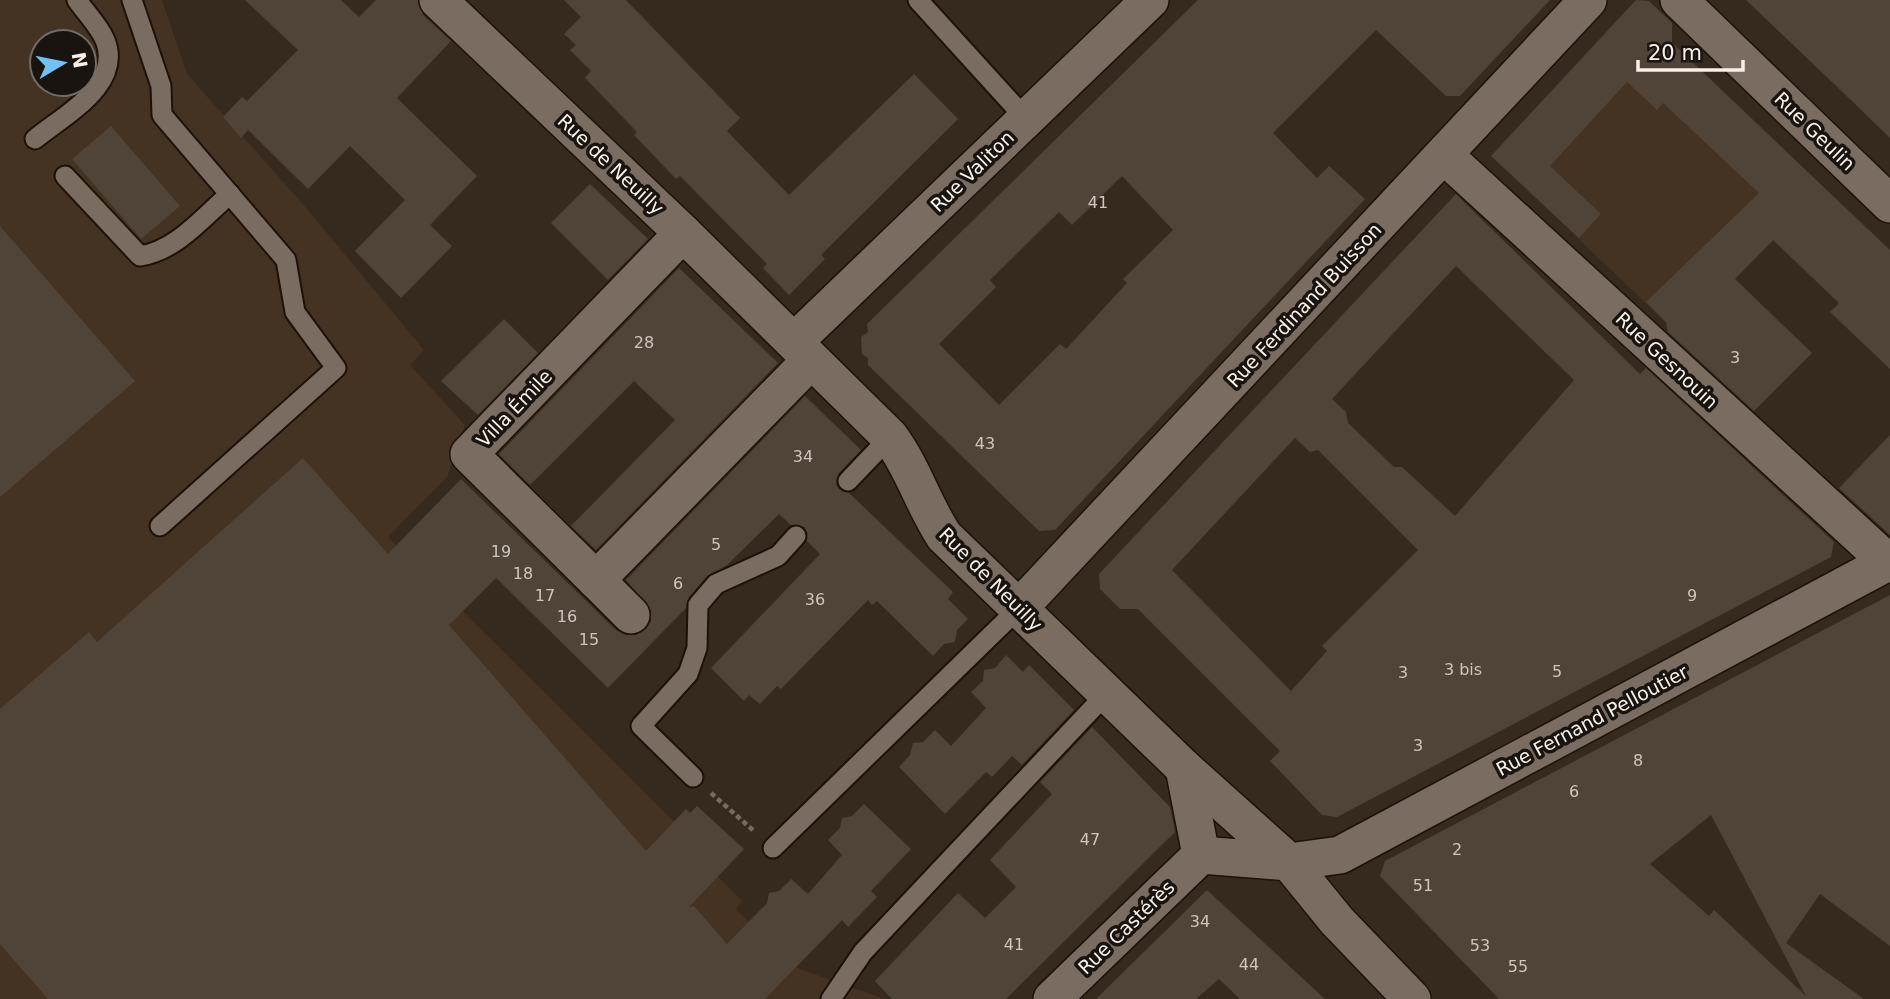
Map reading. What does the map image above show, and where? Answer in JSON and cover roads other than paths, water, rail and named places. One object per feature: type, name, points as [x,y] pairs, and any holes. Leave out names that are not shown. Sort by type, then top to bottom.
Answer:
[{"type":"street","name":"Rue de Neuilly","points":[[438,0],[683,233],[890,437],[906,459],[930,516],[944,536],[1184,768],[1289,862],[1337,921],[1412,999]]},
{"type":"street","name":"Rue Valiton","points":[[803,351],[1026,119],[1150,0]]},
{"type":"street","name":"Rue Ferdinand Buisson","points":[[1019,608],[1445,156],[1588,0]]},
{"type":"street","name":"Rue Geulin","points":[[1679,0],[1890,204]]},
{"type":"street","name":"Rue Gesnouin","points":[[1445,156],[1889,562]]},
{"type":"street","name":"Villa Émile","points":[[631,615],[469,454],[683,233]]},
{"type":"street","points":[[596,580],[803,351]]},
{"type":"street","name":"Rue Fernand Pelloutier","points":[[1289,862],[1339,855],[1889,562]]},
{"type":"street","points":[[1184,768],[1200,855],[1289,862]]},
{"type":"street","name":"Rue Castérès","points":[[1052,999],[1200,855]]},
{"type":"lane","points":[[35,139],[95,90],[106,75],[110,57],[104,38],[77,0]]},
{"type":"lane","points":[[132,0],[161,86],[162,115],[286,260],[295,312],[336,368],[160,526]]},
{"type":"lane","points":[[918,0],[1026,119]]},
{"type":"lane","points":[[65,176],[140,256],[154,254],[169,247],[230,194]]},
{"type":"lane","points":[[848,481],[890,437]]},
{"type":"lane","points":[[694,777],[641,726],[688,674],[697,648],[698,605],[716,584],[778,556],[796,536]]},
{"type":"lane","points":[[773,848],[1019,608]]},
{"type":"lane","points":[[831,999],[863,952],[1107,693]]}]
